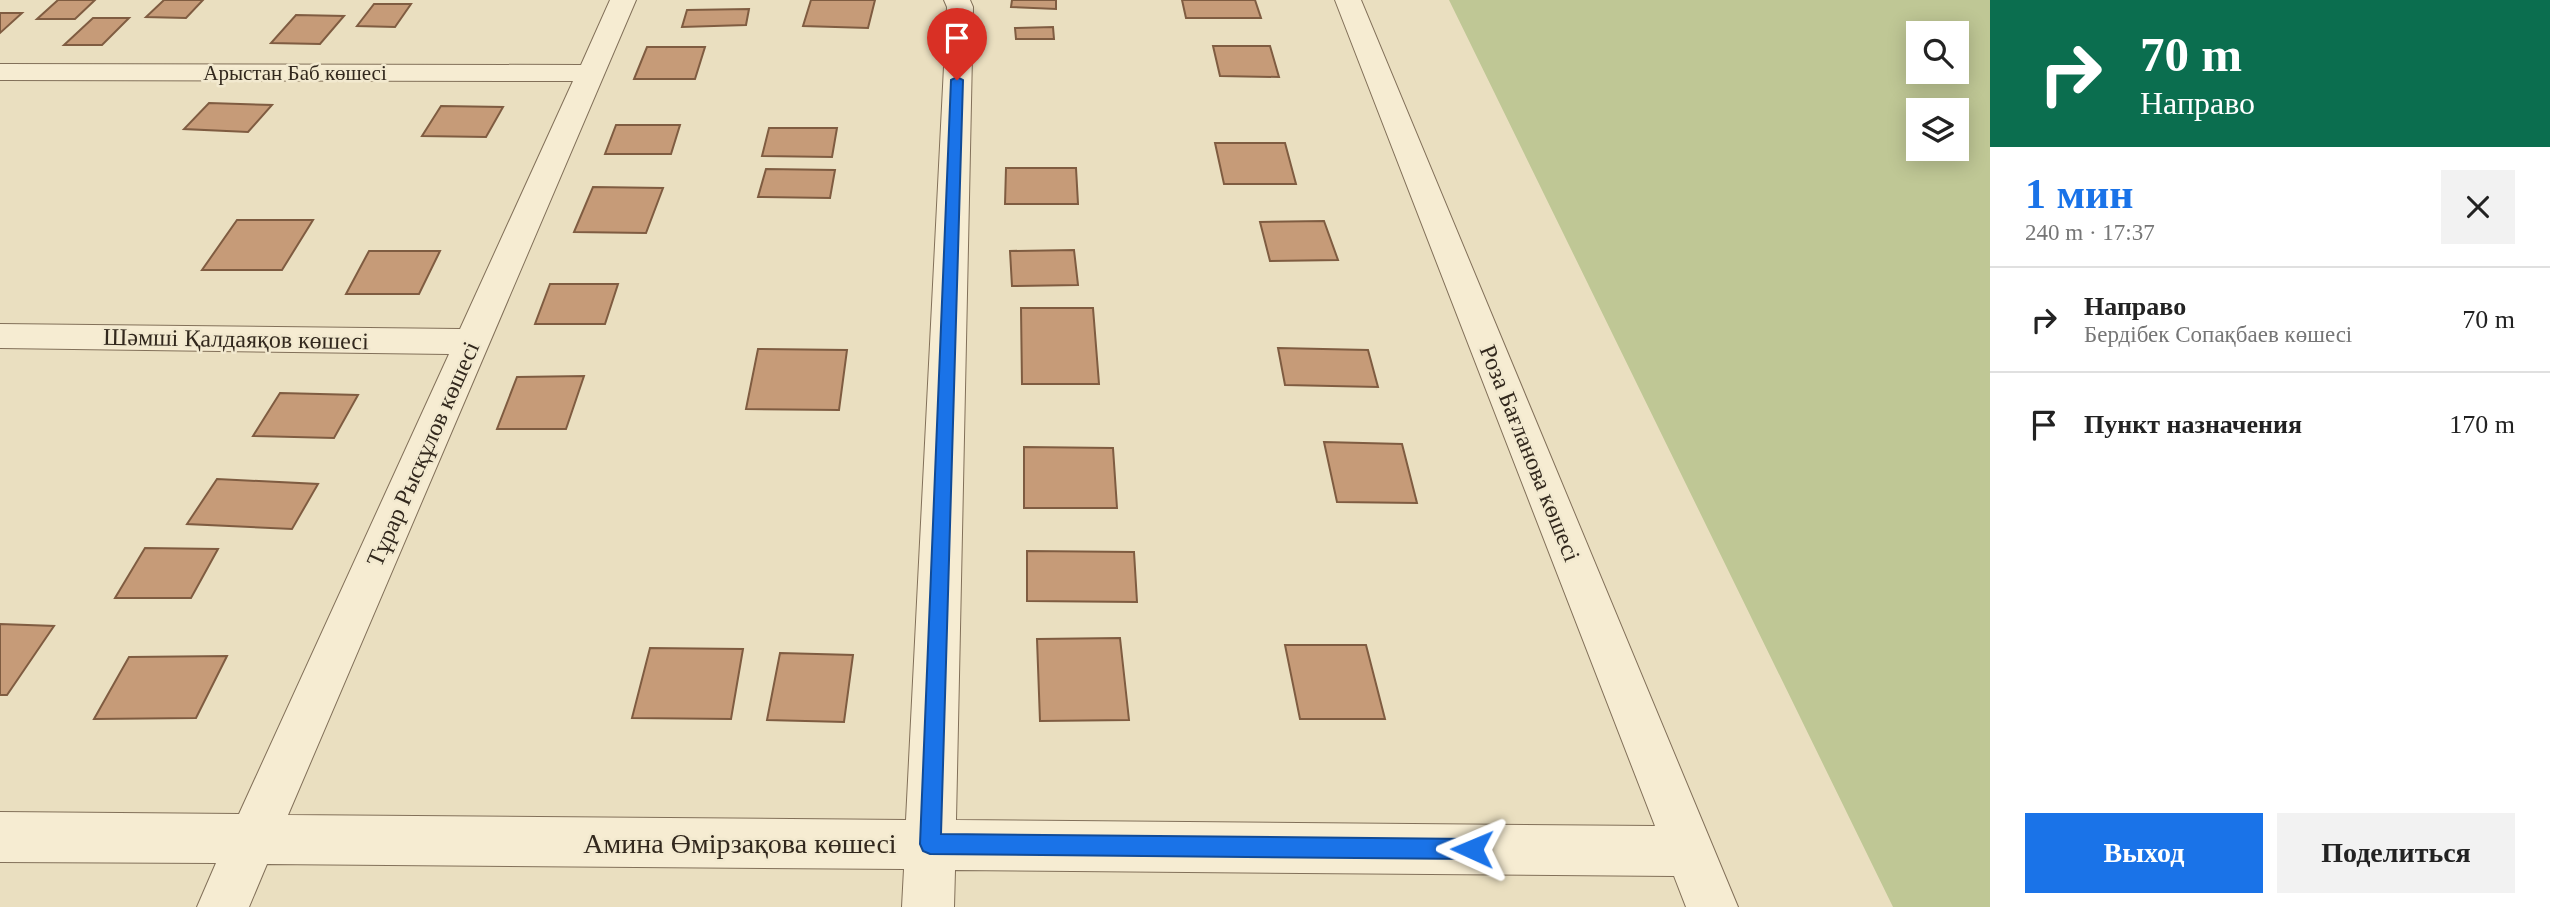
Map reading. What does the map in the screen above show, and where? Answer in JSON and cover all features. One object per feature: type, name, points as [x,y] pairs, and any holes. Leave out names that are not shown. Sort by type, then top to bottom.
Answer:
[{"type":"street","name":"Тұрар Рысқұлов көшесі","points":[[223,907],[623,0]]},
{"type":"street","points":[[928,907],[960,7],[957,0]]},
{"type":"street","name":"Роза Бағланова көшесі","points":[[1349,0],[1712,907]]},
{"type":"street","name":"Арыстан Баб көшесі","points":[[0,72],[591,73]]},
{"type":"street","name":"Шәмші Қалдаяқов көшесі","points":[[0,336],[472,342]]},
{"type":"street","name":"Амина Өмірзақова көшесі","points":[[0,837],[1689,851]]},
{"type":"green space","points":[[1449,0],[1990,0],[1990,907],[1893,907]]},
{"type":"building","points":[[58,0],[95,0],[75,19],[37,19]]},
{"type":"building","points":[[164,0],[203,0],[186,18],[146,17]]},
{"type":"building","points":[[811,0],[875,0],[868,28],[803,26]]},
{"type":"building","points":[[1012,0],[1056,0],[1056,9],[1011,7]]},
{"type":"building","points":[[1182,0],[1255,0],[1261,18],[1186,18]]},
{"type":"building","points":[[374,4],[411,4],[395,27],[357,26]]},
{"type":"building","points":[[749,9],[746,25],[682,27],[687,10]]},
{"type":"building","points":[[0,13],[22,13],[0,33]]},
{"type":"building","points":[[296,15],[344,16],[320,44],[271,43]]},
{"type":"building","points":[[93,18],[129,18],[102,45],[64,45]]},
{"type":"building","points":[[1053,27],[1054,39],[1016,39],[1015,28]]},
{"type":"building","points":[[1213,46],[1270,46],[1279,77],[1220,76]]},
{"type":"building","points":[[647,47],[705,47],[695,79],[634,79]]},
{"type":"building","points":[[209,103],[272,105],[248,132],[184,129]]},
{"type":"building","points":[[441,106],[503,107],[486,137],[422,136]]},
{"type":"building","points":[[616,125],[680,125],[671,154],[605,154]]},
{"type":"building","points":[[769,128],[837,128],[832,157],[762,156]]},
{"type":"building","points":[[1215,143],[1285,143],[1296,184],[1224,184]]},
{"type":"building","points":[[1006,168],[1076,168],[1078,204],[1005,204]]},
{"type":"building","points":[[766,169],[835,170],[830,198],[758,197]]},
{"type":"building","points":[[593,187],[663,188],[646,233],[574,232]]},
{"type":"building","points":[[237,220],[313,220],[282,270],[202,270]]},
{"type":"building","points":[[1324,221],[1338,260],[1270,261],[1260,222]]},
{"type":"building","points":[[1074,250],[1078,285],[1012,286],[1010,251]]},
{"type":"building","points":[[369,251],[440,251],[419,294],[346,294]]},
{"type":"building","points":[[550,284],[618,284],[605,324],[535,324]]},
{"type":"building","points":[[1021,308],[1093,308],[1099,384],[1022,384]]},
{"type":"building","points":[[1278,348],[1368,350],[1378,387],[1285,385]]},
{"type":"building","points":[[758,349],[847,350],[839,410],[746,409]]},
{"type":"building","points":[[584,376],[566,429],[497,429],[517,377]]},
{"type":"building","points":[[280,393],[358,395],[334,438],[253,436]]},
{"type":"building","points":[[1324,442],[1402,444],[1417,503],[1337,502]]},
{"type":"building","points":[[1024,447],[1113,448],[1117,508],[1024,508]]},
{"type":"building","points":[[217,479],[318,484],[292,529],[187,524]]},
{"type":"building","points":[[145,548],[218,549],[191,598],[115,598]]},
{"type":"building","points":[[1027,551],[1134,552],[1137,602],[1027,601]]},
{"type":"building","points":[[0,624],[54,626],[7,695],[0,695]]},
{"type":"building","points":[[1120,638],[1129,720],[1040,721],[1037,639]]},
{"type":"building","points":[[1285,645],[1366,645],[1385,719],[1300,719]]},
{"type":"building","points":[[650,648],[743,649],[731,719],[632,718]]},
{"type":"building","points":[[780,653],[853,655],[844,722],[767,720]]},
{"type":"building","points":[[227,656],[196,718],[94,719],[129,657]]},
{"type":"route","points":[[957,80],[930,844],[1472,849]]}]
